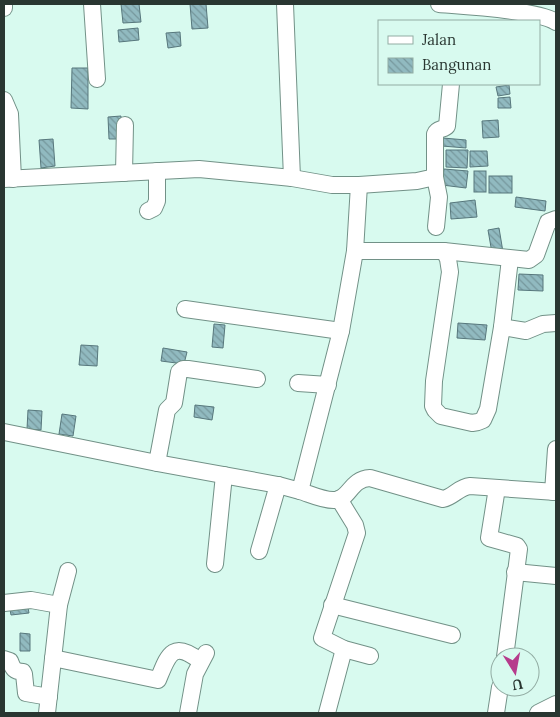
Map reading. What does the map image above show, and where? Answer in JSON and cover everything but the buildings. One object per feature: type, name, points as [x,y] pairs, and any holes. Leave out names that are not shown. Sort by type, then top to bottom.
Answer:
[{"type":"street","points":[[92,4],[97,79]]},
{"type":"street","points":[[286,4],[292,178]]},
{"type":"street","points":[[439,4],[457,14],[512,8],[556,22]]},
{"type":"street","points":[[436,227],[439,197],[435,177],[435,134],[438,130],[447,126],[451,85]]},
{"type":"street","points":[[4,100],[10,114],[8,179],[199,169],[292,178],[332,185],[417,181],[435,177]]},
{"type":"street","points":[[124,173],[125,124]]},
{"type":"street","points":[[148,211],[154,208],[157,201],[157,171]]},
{"type":"street","points":[[300,491],[341,331],[355,251],[359,185]]},
{"type":"street","points":[[355,251],[444,251],[524,261],[534,258],[548,222],[556,219]]},
{"type":"street","points":[[444,251],[448,259],[450,272],[434,381],[433,406],[437,414],[441,416],[472,423],[478,422],[486,416],[502,327],[510,259]]},
{"type":"street","points":[[185,309],[341,331]]},
{"type":"street","points":[[502,327],[526,331],[543,324],[556,323]]},
{"type":"street","points":[[157,463],[168,410],[174,403],[179,372],[183,369],[188,369],[257,379]]},
{"type":"street","points":[[298,383],[328,385]]},
{"type":"street","points":[[4,432],[278,485],[331,500],[343,497],[355,483],[364,478],[370,478],[443,499],[466,486],[555,492],[556,449]]},
{"type":"street","points":[[215,564],[224,475]]},
{"type":"street","points":[[260,551],[278,485]]},
{"type":"street","points":[[497,488],[489,538],[517,546],[519,549],[506,647]]},
{"type":"street","points":[[339,499],[355,525],[357,533],[322,638],[344,649],[370,656]]},
{"type":"street","points":[[4,659],[10,661],[12,668],[24,674],[26,693],[48,705],[59,605],[68,571]]},
{"type":"street","points":[[515,572],[556,576]]},
{"type":"street","points":[[4,603],[31,600],[59,605]]},
{"type":"street","points":[[332,605],[452,635]]},
{"type":"street","points":[[327,713],[344,649]]},
{"type":"street","points":[[53,658],[158,680],[168,657],[174,652],[186,652],[203,657],[195,674],[188,713]]},
{"type":"street","points":[[496,713],[498,697]]},
{"type":"street","points":[[538,713],[556,704]]}]
